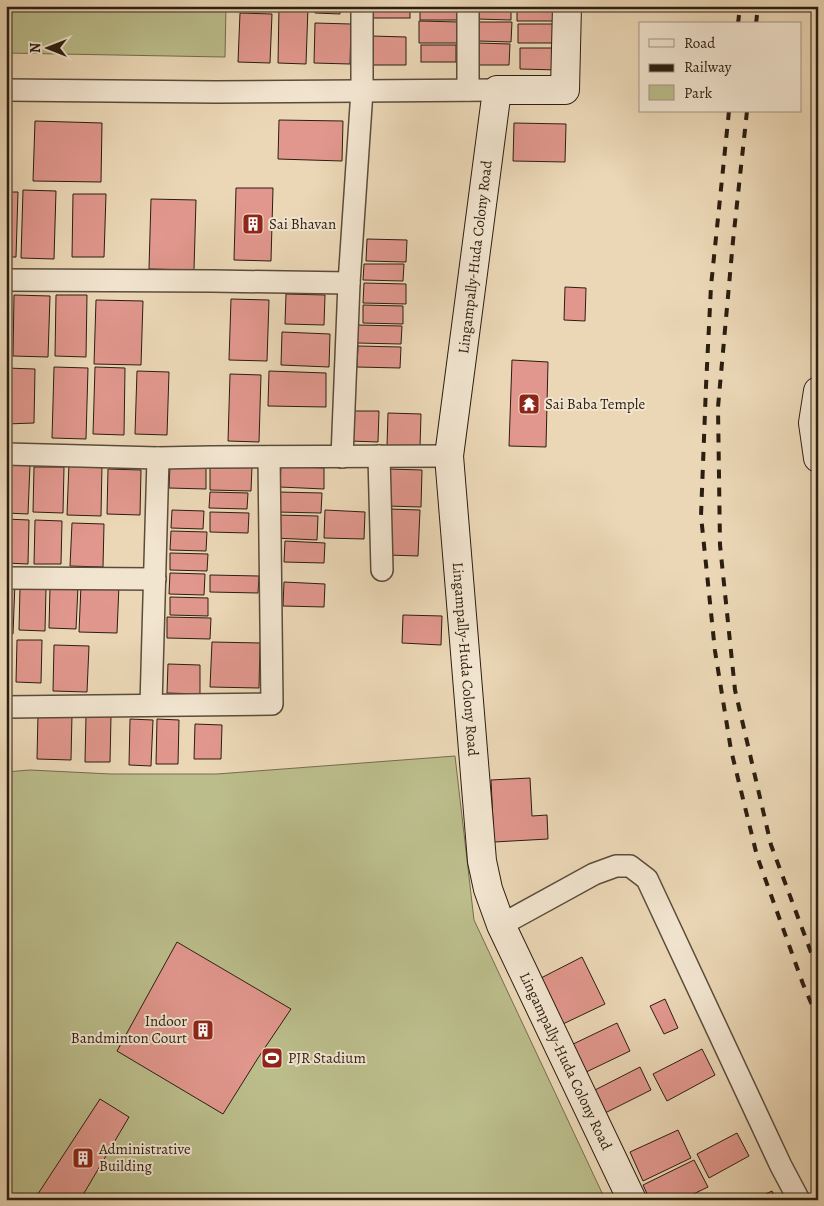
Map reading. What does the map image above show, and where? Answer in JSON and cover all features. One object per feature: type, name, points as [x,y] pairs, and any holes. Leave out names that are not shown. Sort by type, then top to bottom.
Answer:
[{"type":"street","points":[[342,457],[349,283],[362,91],[362,6]]},
{"type":"street","points":[[468,6],[468,90]]},
{"type":"street","points":[[6,90],[216,92],[565,90],[567,6]]},
{"type":"street","name":"Lingampally-Huda Colony Road","points":[[497,90],[449,456],[482,861],[488,889],[501,925],[632,1200]]},
{"type":"street","points":[[6,280],[349,283]]},
{"type":"street","points":[[817,398],[813,423],[818,458]]},
{"type":"street","points":[[6,454],[158,458],[449,456]]},
{"type":"street","points":[[379,456],[382,570]]},
{"type":"street","points":[[6,707],[272,704],[269,457]]},
{"type":"street","points":[[151,706],[158,458]]},
{"type":"street","points":[[6,578],[155,579]]},
{"type":"street","points":[[501,925],[594,874],[616,866],[630,866],[648,879],[798,1200]]},
{"type":"green space","points":[[6,6],[226,6],[225,57],[6,53]]},
{"type":"green space","name":"PJR Stadium","points":[[455,756],[474,920],[603,1195],[596,1200],[6,1200],[6,772],[30,770],[111,774],[217,774]]},
{"type":"building","points":[[279,6],[308,7],[306,64],[278,63]]},
{"type":"building","points":[[315,6],[340,6],[340,14],[315,13]]},
{"type":"building","points":[[370,6],[410,6],[410,18],[370,18]]},
{"type":"building","points":[[420,6],[458,6],[458,20],[420,20]]},
{"type":"building","points":[[477,6],[511,6],[511,20],[477,19]]},
{"type":"building","points":[[517,6],[557,6],[556,21],[517,21]]},
{"type":"building","points":[[240,13],[272,14],[270,63],[238,62]]},
{"type":"building","points":[[419,21],[459,22],[458,43],[419,43]]},
{"type":"building","points":[[478,22],[512,22],[511,42],[478,41]]},
{"type":"building","points":[[315,23],[351,24],[350,64],[314,63]]},
{"type":"building","points":[[518,24],[558,24],[557,43],[518,43]]},
{"type":"building","points":[[372,36],[406,37],[406,65],[372,65]]},
{"type":"building","points":[[477,43],[510,44],[509,65],[476,65]]},
{"type":"building","points":[[421,45],[456,45],[456,62],[421,62]]},
{"type":"building","points":[[520,48],[559,48],[559,70],[520,69]]},
{"type":"building","points":[[279,120],[343,121],[342,161],[278,159]]},
{"type":"building","points":[[35,121],[102,123],[101,182],[33,181]]},
{"type":"building","points":[[514,123],[566,124],[565,162],[513,161]]},
{"type":"building","name":"Sai Bhavan","points":[[236,188],[273,188],[271,261],[234,260]]},
{"type":"building","points":[[23,190],[56,191],[54,259],[21,258]]},
{"type":"building","points":[[6,192],[18,192],[16,257],[6,257]]},
{"type":"building","points":[[73,194],[106,194],[104,257],[72,257]]},
{"type":"building","points":[[151,199],[196,200],[194,270],[149,269]]},
{"type":"building","points":[[367,239],[407,240],[406,262],[366,261]]},
{"type":"building","points":[[364,264],[404,264],[403,281],[363,280]]},
{"type":"building","points":[[364,283],[406,284],[406,304],[363,303]]},
{"type":"building","points":[[565,287],[586,288],[585,321],[564,320]]},
{"type":"building","points":[[286,294],[325,295],[324,325],[285,324]]},
{"type":"building","points":[[14,295],[50,296],[48,357],[13,356]]},
{"type":"building","points":[[56,295],[87,295],[86,357],[55,356]]},
{"type":"building","points":[[231,299],[269,300],[267,361],[229,360]]},
{"type":"building","points":[[96,300],[143,301],[141,365],[94,364]]},
{"type":"building","points":[[363,305],[403,306],[403,324],[363,323]]},
{"type":"building","points":[[357,325],[402,326],[401,344],[357,343]]},
{"type":"building","points":[[282,332],[330,334],[329,367],[281,365]]},
{"type":"building","points":[[358,346],[401,347],[400,368],[357,367]]},
{"type":"building","name":"Sai Baba Temple","points":[[512,360],[548,362],[546,447],[509,446]]},
{"type":"building","points":[[54,367],[88,368],[86,439],[52,438]]},
{"type":"building","points":[[95,367],[125,368],[124,435],[93,434]]},
{"type":"building","points":[[6,368],[35,369],[34,423],[6,424]]},
{"type":"building","points":[[137,371],[169,372],[167,435],[135,434]]},
{"type":"building","points":[[269,371],[326,373],[326,407],[268,406]]},
{"type":"building","points":[[230,374],[261,375],[259,442],[228,441]]},
{"type":"building","points":[[351,411],[379,411],[378,442],[350,441]]},
{"type":"building","points":[[388,413],[421,414],[420,447],[387,446]]},
{"type":"building","points":[[69,463],[102,464],[101,516],[67,515]]},
{"type":"building","points":[[6,464],[30,465],[28,514],[6,513]]},
{"type":"building","points":[[210,465],[252,466],[251,491],[210,490]]},
{"type":"building","points":[[170,466],[206,467],[206,489],[169,488]]},
{"type":"building","points":[[281,466],[324,468],[324,489],[280,487]]},
{"type":"building","points":[[34,467],[64,467],[63,513],[33,512]]},
{"type":"building","points":[[108,469],[141,470],[140,515],[107,514]]},
{"type":"building","points":[[388,469],[422,470],[421,507],[387,506]]},
{"type":"building","points":[[210,492],[248,493],[247,509],[209,508]]},
{"type":"building","points":[[278,492],[322,493],[321,513],[277,512]]},
{"type":"building","points":[[389,509],[420,510],[418,556],[388,555]]},
{"type":"building","points":[[172,510],[204,511],[203,529],[171,528]]},
{"type":"building","points":[[325,510],[365,512],[364,539],[324,538]]},
{"type":"building","points":[[210,512],[249,513],[248,533],[210,532]]},
{"type":"building","points":[[275,515],[318,516],[317,540],[275,538]]},
{"type":"building","points":[[6,519],[29,520],[28,564],[6,563]]},
{"type":"building","points":[[35,520],[62,521],[61,564],[34,564]]},
{"type":"building","points":[[72,523],[104,524],[103,567],[70,566]]},
{"type":"building","points":[[171,531],[207,532],[206,551],[170,550]]},
{"type":"building","points":[[285,541],[325,543],[324,563],[284,562]]},
{"type":"building","points":[[170,553],[208,554],[207,571],[170,570]]},
{"type":"building","points":[[170,573],[205,574],[204,595],[169,594]]},
{"type":"building","points":[[210,575],[259,576],[258,593],[210,592]]},
{"type":"building","points":[[284,582],[325,584],[324,607],[283,606]]},
{"type":"building","points":[[6,583],[15,583],[13,634],[6,634]]},
{"type":"building","points":[[81,585],[119,585],[117,633],[79,632]]},
{"type":"building","points":[[20,587],[46,588],[45,631],[19,630]]},
{"type":"building","points":[[50,587],[78,587],[76,629],[49,628]]},
{"type":"building","points":[[170,597],[208,598],[208,616],[170,615]]},
{"type":"building","points":[[403,615],[442,616],[441,645],[402,643]]},
{"type":"building","points":[[167,617],[211,618],[210,639],[167,638]]},
{"type":"building","points":[[17,640],[42,640],[41,683],[16,682]]},
{"type":"building","points":[[212,642],[260,643],[259,688],[210,687]]},
{"type":"building","points":[[54,645],[89,646],[87,692],[53,691]]},
{"type":"building","points":[[168,664],[200,665],[200,694],[167,693]]},
{"type":"building","points":[[38,714],[72,715],[71,760],[37,759]]},
{"type":"building","points":[[86,715],[111,716],[110,762],[85,762]]},
{"type":"building","points":[[130,719],[153,720],[151,766],[129,765]]},
{"type":"building","points":[[157,719],[179,720],[178,764],[156,764]]},
{"type":"building","points":[[195,724],[222,725],[221,759],[194,759]]},
{"type":"building","points":[[530,778],[532,816],[547,815],[548,839],[494,842],[491,780]]},
{"type":"building","name":"Indoor Bandminton Court","points":[[177,942],[291,1009],[223,1114],[117,1051]]},
{"type":"building","points":[[582,957],[605,1004],[563,1024],[541,978]]},
{"type":"building","points":[[665,999],[678,1028],[664,1034],[650,1006]]},
{"type":"building","points":[[617,1023],[630,1051],[580,1075],[567,1047]]},
{"type":"building","points":[[702,1049],[715,1075],[667,1101],[653,1074]]},
{"type":"building","points":[[640,1067],[651,1090],[605,1113],[595,1090]]},
{"type":"building","name":"Administrative Building","points":[[100,1099],[129,1117],[80,1200],[34,1200]]},
{"type":"building","points":[[678,1130],[691,1158],[643,1181],[630,1152]]},
{"type":"building","points":[[737,1133],[749,1156],[709,1178],[697,1154]]},
{"type":"building","points":[[694,1160],[708,1187],[681,1200],[650,1200],[643,1185]]},
{"type":"building","points":[[772,1191],[776,1200],[753,1200]]},
{"type":"railway","points":[[738,22],[740,6]]},
{"type":"railway","points":[[756,22],[758,6]]},
{"type":"railway","points":[[729,112],[711,286],[701,516],[715,651],[731,750],[757,856],[803,984],[818,1019]]},
{"type":"railway","points":[[747,112],[718,407],[720,545],[735,690],[771,845],[818,971]]},
{"type":"place","name":"Sai Bhavan","points":[[253,224]]},
{"type":"place","name":"Sai Baba Temple","points":[[529,404]]},
{"type":"place","name":"Indoor Bandminton Court","points":[[203,1030]]},
{"type":"place","name":"PJR Stadium","points":[[272,1058]]},
{"type":"place","name":"Administrative Building","points":[[83,1158]]}]
